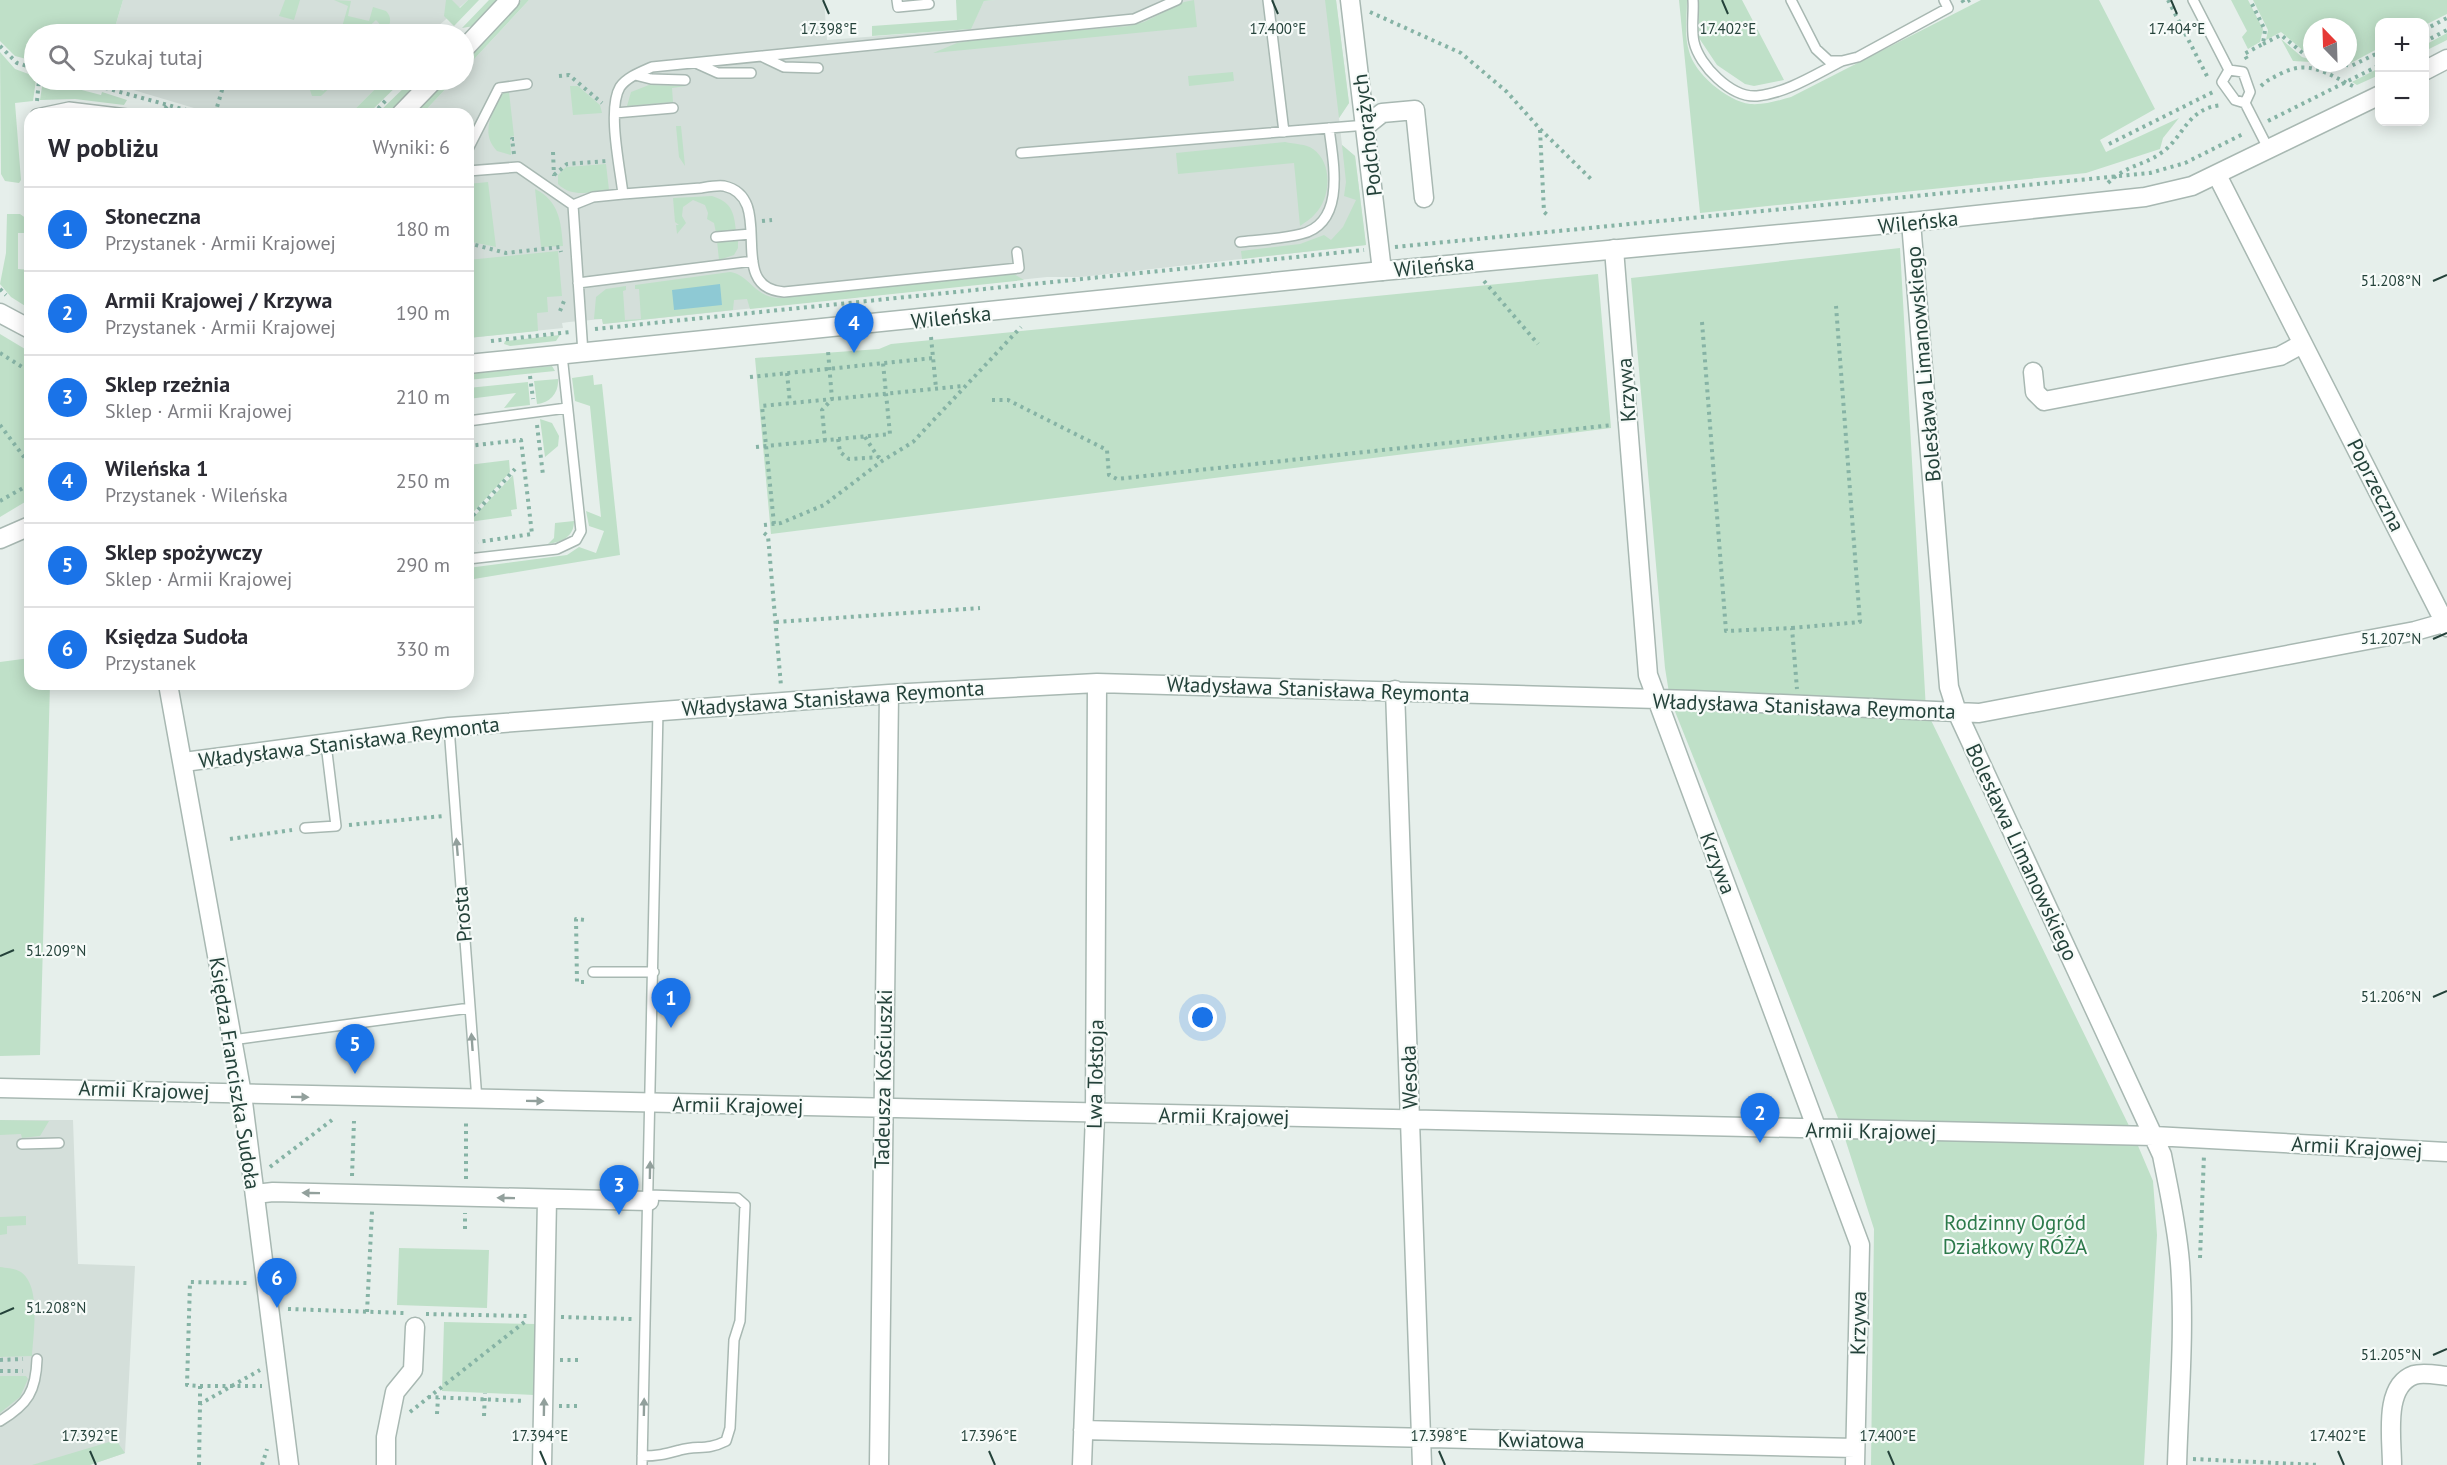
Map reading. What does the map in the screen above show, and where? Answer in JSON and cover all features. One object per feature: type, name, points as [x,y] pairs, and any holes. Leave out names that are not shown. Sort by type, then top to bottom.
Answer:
[{"type":"street","points":[[474,38],[510,0]]},
{"type":"street","name":"Podchorążych","points":[[1350,2],[1367,125],[1382,271]]},
{"type":"street","points":[[2429,68],[2447,59]]},
{"type":"street","points":[[407,108],[424,90]]},
{"type":"street","name":"Wileńska","points":[[474,363],[562,347],[583,353],[1382,271],[1911,222],[2145,197],[2192,186],[2217,175],[2268,150],[2372,90]]},
{"type":"street","points":[[1367,125],[1382,113],[1415,110],[1424,198]]},
{"type":"street","name":"Poprzeczna","points":[[2217,175],[2446,624]]},
{"type":"street","name":"Bolesława Limanowskiego","points":[[1911,222],[1949,687],[1957,712],[2162,1155],[2175,1215],[2180,1264],[2183,1462]]},
{"type":"street","name":"Krzywa","points":[[1614,249],[1648,675],[1860,1245],[1855,1457]]},
{"type":"street","points":[[0,313],[24,326]]},
{"type":"street","points":[[2033,372],[2035,392],[2044,401],[2280,356],[2302,344]]},
{"type":"street","points":[[4,537],[24,523]]},
{"type":"street","points":[[4,537],[24,529]]},
{"type":"street","name":"Władysława Stanisława Reymonta","points":[[184,762],[449,727],[889,694],[1097,683],[1395,690],[1799,704],[1979,713],[2446,624]]},
{"type":"street","name":"Lwa Tołstoja","points":[[1082,1465],[1095,1114],[1097,683]]},
{"type":"street","name":"Księdza Franciszka Sudoła","points":[[169,690],[242,1094],[289,1465]]},
{"type":"street","name":"Wesoła","points":[[1395,690],[1422,1465]]},
{"type":"street","name":"Tadeusza Kościuszki","points":[[879,1465],[889,694]]},
{"type":"street","name":"Armii Krajowej","points":[[0,1088],[2154,1136],[2447,1152]]},
{"type":"street","points":[[255,1194],[547,1199],[649,1198]]},
{"type":"street","points":[[542,1465],[547,1199]]},
{"type":"street","points":[[386,1465],[386,1437],[395,1392],[412,1370],[417,1318]]},
{"type":"street","points":[[2392,1465],[2394,1396],[2400,1383],[2416,1374],[2447,1376]]},
{"type":"street","name":"Kwiatowa","points":[[1083,1430],[1421,1437],[1855,1457]]},
{"type":"lane","points":[[897,0],[898,7],[929,4]]},
{"type":"lane","points":[[623,194],[614,104],[621,86],[634,75],[652,67],[1134,19],[1177,0]]},
{"type":"lane","points":[[1268,0],[1284,132]]},
{"type":"lane","points":[[1694,0],[1694,42],[1705,64],[1720,80],[1737,91],[1755,96],[1776,92],[1842,61],[1858,57],[1948,8],[1944,0]]},
{"type":"lane","points":[[1791,0],[1816,49],[1829,60],[1842,61]]},
{"type":"lane","points":[[2193,0],[2229,70]]},
{"type":"lane","points":[[762,57],[784,67],[818,68]]},
{"type":"lane","points":[[696,63],[718,73],[751,73]]},
{"type":"lane","points":[[2229,70],[2243,72],[2250,92],[2245,103]]},
{"type":"lane","points":[[2229,70],[2222,82],[2235,100],[2245,103],[2268,150]]},
{"type":"lane","points":[[634,75],[651,80],[685,80]]},
{"type":"lane","points":[[474,137],[499,88],[527,84]]},
{"type":"lane","points":[[615,113],[673,108]]},
{"type":"lane","points":[[1021,153],[1367,125]]},
{"type":"lane","points":[[1240,242],[1303,234],[1319,223],[1334,195],[1335,179],[1329,128]]},
{"type":"lane","points":[[474,171],[518,168],[573,205]]},
{"type":"lane","points":[[573,205],[593,197],[724,186],[742,196],[749,208],[755,274],[760,284],[770,291],[784,292],[1019,268],[1017,252]]},
{"type":"lane","points":[[573,205],[583,353]]},
{"type":"lane","points":[[716,237],[751,234]]},
{"type":"lane","points":[[578,283],[753,261]]},
{"type":"lane","points":[[474,558],[557,549],[576,540],[581,531],[562,347]]},
{"type":"lane","points":[[474,420],[567,408]]},
{"type":"lane","points":[[649,1198],[737,1198],[745,1206],[740,1321],[734,1340],[730,1428],[726,1441],[711,1449],[681,1450],[642,1461],[658,710]]},
{"type":"lane","name":"Prosta","points":[[449,727],[477,1100]]},
{"type":"lane","points":[[305,828],[336,826],[326,744]]},
{"type":"lane","points":[[593,972],[654,972]]},
{"type":"lane","points":[[232,1041],[470,1008]]},
{"type":"lane","points":[[22,1144],[59,1143]]},
{"type":"lane","points":[[0,1421],[25,1402],[35,1387],[37,1359]]},
{"type":"path","points":[[1962,0],[1964,3],[1970,0]]},
{"type":"path","points":[[2109,144],[2214,91],[2168,0]]},
{"type":"path","points":[[2250,0],[2265,30],[2263,44]]},
{"type":"path","points":[[1350,2],[1461,53],[1507,92],[1540,129],[1592,180]]},
{"type":"path","points":[[2429,27],[2447,18]]},
{"type":"path","points":[[2429,39],[2447,30]]},
{"type":"path","points":[[2247,61],[2244,54],[2281,35],[2303,53]]},
{"type":"path","points":[[0,46],[17,63],[24,65]]},
{"type":"path","points":[[2357,63],[2375,54]]},
{"type":"path","points":[[487,341],[2150,173],[2185,163],[2375,66]]},
{"type":"path","points":[[2245,103],[2265,81],[2294,67],[2312,67],[2329,72],[2355,87],[2372,90]]},
{"type":"path","points":[[559,76],[569,75],[615,113]]},
{"type":"path","points":[[37,102],[38,90]]},
{"type":"path","points":[[113,90],[179,108]]},
{"type":"path","points":[[217,108],[222,90]]},
{"type":"path","points":[[165,108],[168,105]]},
{"type":"path","points":[[1540,129],[1544,212],[1550,217]]},
{"type":"path","points":[[554,175],[567,164],[620,160]]},
{"type":"path","points":[[474,245],[506,254],[560,248],[561,259]]},
{"type":"path","points":[[1484,281],[1538,344]]},
{"type":"path","points":[[560,311],[564,304],[564,294]]},
{"type":"path","points":[[1702,322],[1726,632],[1860,622],[1836,306]]},
{"type":"path","points":[[562,347],[567,322]]},
{"type":"path","points":[[764,525],[774,524],[824,505],[880,459],[913,442],[1021,327]]},
{"type":"path","points":[[931,337],[936,388]]},
{"type":"path","points":[[825,441],[822,410],[832,399],[828,351]]},
{"type":"path","points":[[0,353],[24,368]]},
{"type":"path","points":[[750,377],[933,358]]},
{"type":"path","points":[[756,447],[890,434],[883,363]]},
{"type":"path","points":[[787,373],[789,403]]},
{"type":"path","points":[[774,524],[762,406],[964,386]]},
{"type":"path","points":[[992,400],[1008,400],[1107,450],[1109,475],[1117,479],[1613,425]]},
{"type":"path","points":[[0,425],[24,457]]},
{"type":"path","points":[[865,437],[880,459]]},
{"type":"path","points":[[838,439],[840,452],[849,459],[880,459]]},
{"type":"path","points":[[474,445],[521,440],[532,534],[474,542]]},
{"type":"path","points":[[474,514],[515,469]]},
{"type":"path","points":[[0,501],[24,487]]},
{"type":"path","points":[[764,533],[768,536],[782,702]]},
{"type":"path","points":[[776,622],[980,608]]},
{"type":"path","points":[[1792,627],[1799,704]]},
{"type":"path","points":[[336,826],[454,815]]},
{"type":"path","points":[[230,839],[305,828]]},
{"type":"path","points":[[270,1167],[332,1120]]},
{"type":"path","points":[[352,1194],[354,1120]]},
{"type":"path","points":[[2200,1269],[2204,1151]]},
{"type":"path","points":[[367,1312],[373,1195]]},
{"type":"path","points":[[250,1283],[190,1282],[187,1385],[262,1386]]},
{"type":"path","points":[[288,1309],[367,1312],[417,1318],[531,1316],[481,1356],[471,1361],[407,1414]]},
{"type":"path","points":[[546,1317],[646,1319]]},
{"type":"path","points":[[481,1356],[485,1360]]},
{"type":"path","points":[[0,1360],[37,1359]]},
{"type":"path","points":[[0,1371],[37,1370]]},
{"type":"path","points":[[200,1404],[260,1370]]},
{"type":"path","points":[[200,1386],[200,1465]]},
{"type":"path","points":[[484,1416],[485,1393]]},
{"type":"path","points":[[428,1397],[544,1402]]},
{"type":"path","points":[[437,1414],[438,1398]]},
{"type":"path","points":[[262,1465],[269,1444]]},
{"type":"path","points":[[2183,1462],[2319,1465]]},
{"type":"shaded area","points":[[123,0],[468,0],[440,24],[116,24]]},
{"type":"shaded area","points":[[529,0],[824,0],[827,40],[970,29],[984,1],[995,0],[1336,0],[1349,103],[1339,118],[1342,145],[1355,156],[1366,245],[1081,277],[1047,277],[603,324],[602,319],[569,322],[562,323],[563,328],[474,337],[474,108],[428,108],[445,90],[474,90],[474,59]]},
{"type":"shaded area","points":[[134,90],[374,90],[356,108],[194,108]]},
{"type":"shaded area","points":[[0,1120],[73,1120],[78,1264],[135,1266],[125,1453],[90,1465],[0,1465]]},
{"type":"green space","points":[[0,0],[123,0],[116,24],[24,24],[24,58],[15,56],[0,41]]},
{"type":"green space","points":[[285,0],[300,0],[294,20],[279,16]]},
{"type":"green space","points":[[334,0],[351,1],[348,16],[369,21],[373,7],[386,11],[390,18],[390,24],[380,24],[376,20],[372,24],[343,24],[348,6]]},
{"type":"green space","points":[[446,0],[452,0],[460,8],[468,0],[479,0],[456,24],[452,24],[444,16]]},
{"type":"green space","points":[[489,0],[498,0],[474,26],[474,24],[466,24]]},
{"type":"green space","points":[[521,0],[529,0],[474,59],[474,50]]},
{"type":"green space","points":[[956,0],[995,0],[984,1],[971,29],[872,36],[872,26],[957,20]]},
{"type":"green space","points":[[1194,0],[1197,27],[933,53],[957,43],[980,39],[1129,26],[1144,22],[1184,2]]},
{"type":"green space","points":[[1325,0],[1336,0],[1349,103],[1339,118]]},
{"type":"green space","points":[[1679,0],[1687,0],[1687,45],[1697,68],[1713,85],[1731,98],[1755,104],[1791,97],[1981,0],[2099,0],[2155,109],[2100,140],[2106,152],[2179,118],[2163,138],[2160,149],[2086,173],[1700,213]]},
{"type":"green space","points":[[1698,0],[1742,0],[1784,80],[1754,86],[1745,84],[1717,65],[1699,38]]},
{"type":"green space","points":[[2231,0],[2248,0],[2263,29],[2260,42],[2248,49],[2242,37],[2247,31]]},
{"type":"green space","points":[[2253,0],[2447,0],[2447,14],[2429,23],[2429,18],[2375,18],[2375,50],[2357,60],[2357,18],[2303,18],[2303,50],[2281,32],[2266,40],[2268,30]]},
{"type":"green space","points":[[2447,33],[2447,40],[2429,49],[2429,43]]},
{"type":"green space","points":[[2281,39],[2303,57],[2303,62],[2293,61]]},
{"type":"green space","points":[[0,52],[15,69],[24,72],[24,90],[35,90],[33,101],[15,103],[21,180],[19,183],[5,181],[1,174]]},
{"type":"green space","points":[[2375,70],[2375,77],[2357,85],[2352,82]]},
{"type":"green space","points":[[1233,72],[1234,81],[1189,86],[1188,76]]},
{"type":"green space","points":[[649,85],[686,86],[672,88],[673,102],[627,106],[631,92]]},
{"type":"green space","points":[[570,86],[578,86],[600,105],[602,113],[573,115]]},
{"type":"green space","points":[[42,90],[82,90],[101,95],[102,92],[127,100],[124,105],[75,99],[40,100]]},
{"type":"green space","points":[[310,90],[320,90],[327,90],[321,96],[312,96]]},
{"type":"green space","points":[[374,90],[393,90],[374,108],[356,108]]},
{"type":"green space","points":[[402,90],[412,90],[395,108],[383,108]]},
{"type":"green space","points":[[435,90],[445,90],[428,108],[418,108]]},
{"type":"green space","points":[[509,92],[514,136],[510,137],[511,155],[497,151],[489,137],[488,129],[503,93]]},
{"type":"green space","points":[[676,126],[681,126],[685,166],[679,157]]},
{"type":"green space","points":[[1285,142],[1313,149],[1324,163],[1327,172],[1327,190],[1320,207],[1300,226],[1294,163],[1178,174],[1176,153]]},
{"type":"green space","points":[[1342,145],[1355,156],[1366,245],[1242,259],[1241,251],[1300,244],[1324,235],[1331,240],[1343,227],[1356,200],[1344,196],[1346,182]]},
{"type":"green space","points":[[606,164],[609,190],[576,193],[558,184],[558,175],[566,167]]},
{"type":"green space","points":[[488,182],[496,247],[474,242],[474,183]]},
{"type":"green space","points":[[535,189],[549,199],[554,206],[560,220],[563,246],[541,247]]},
{"type":"green space","points":[[712,196],[723,201],[730,208],[736,231],[716,233],[714,223],[707,219],[708,213],[705,205],[693,200],[683,207],[682,216],[686,223],[677,234],[676,225],[679,225],[675,222],[673,198]]},
{"type":"green space","points":[[7,214],[20,214],[24,217],[24,233],[18,233],[18,269],[24,270],[24,305],[11,297],[0,284],[6,253]]},
{"type":"green space","points":[[738,239],[738,248],[734,255],[719,260],[717,241]]},
{"type":"green space","name":"Rodzinny Ogród Działkowy RÓŻA","points":[[1900,248],[1926,710],[2133,1134],[2153,1181],[2157,1235],[2144,1465],[1871,1465],[1874,1229],[1840,1123],[1670,699],[1665,668],[1631,278]]},
{"type":"green space","points":[[558,251],[562,296],[547,297],[548,312],[537,313],[538,331],[474,337],[474,259]]},
{"type":"green space","points":[[730,272],[743,277],[764,294],[779,298],[1014,274],[1024,280],[750,309],[747,299],[734,300],[733,310],[603,324],[602,319],[594,319],[596,297],[606,289],[626,286],[626,290],[623,291],[625,320],[641,319],[639,289],[635,289],[635,285]]},
{"type":"green space","points":[[1598,274],[1611,428],[771,534],[755,358],[879,349],[891,344]]},
{"type":"green space","points":[[0,334],[24,348],[24,503],[0,517]]},
{"type":"green space","points":[[560,335],[556,341],[510,346],[504,344],[505,341]]},
{"type":"green space","points":[[552,366],[555,371],[474,379],[474,373]]},
{"type":"green space","points":[[593,375],[594,385],[602,384],[620,555],[474,579],[474,567],[567,555],[579,547],[596,553],[604,531],[589,526],[586,511],[601,517],[590,406],[575,401],[572,378]]},
{"type":"green space","points":[[558,379],[557,389],[553,396],[546,402],[537,404],[534,381]]},
{"type":"green space","points":[[528,382],[530,405],[504,408],[516,393],[474,398],[474,387]]},
{"type":"green space","points":[[540,419],[552,423],[559,436],[558,446],[545,457]]},
{"type":"green space","points":[[509,460],[510,472],[474,511],[474,464]]},
{"type":"green space","points":[[513,475],[517,509],[511,510],[512,516],[474,521],[474,517]]},
{"type":"green space","points":[[574,521],[572,531],[566,538],[548,544],[554,538],[555,523]]},
{"type":"green space","points":[[24,659],[24,690],[50,690],[40,1055],[0,1056],[0,662]]},
{"type":"green space","points":[[0,1120],[49,1121],[40,1136],[22,1138],[21,1134],[0,1135]]},
{"type":"green space","points":[[26,1216],[26,1225],[7,1226],[7,1234],[0,1235],[0,1217]]},
{"type":"green space","points":[[399,1248],[489,1250],[487,1308],[397,1305]]},
{"type":"green space","points":[[0,1267],[19,1271],[31,1286],[35,1310],[32,1356],[0,1357]]},
{"type":"green space","points":[[444,1322],[536,1324],[534,1395],[442,1391]]},
{"type":"green space","points":[[0,1376],[26,1376],[28,1379],[20,1397],[0,1413]]},
{"type":"green space","points":[[116,1440],[125,1453],[90,1465],[32,1465]]},
{"type":"water","points":[[720,284],[722,305],[674,310],[672,290]]},
{"type":"place","name":"Wileńska 1","points":[[854,353]]},
{"type":"place","name":"Słoneczna","points":[[671,1028]]},
{"type":"place","name":"Sklep spożywczy","points":[[355,1074]]},
{"type":"place","name":"Armii Krajowej / Krzywa","points":[[1760,1143]]},
{"type":"place","name":"Sklep rzeżnia","points":[[619,1215]]},
{"type":"place","name":"Księdza Sudoła","points":[[277,1308]]}]
